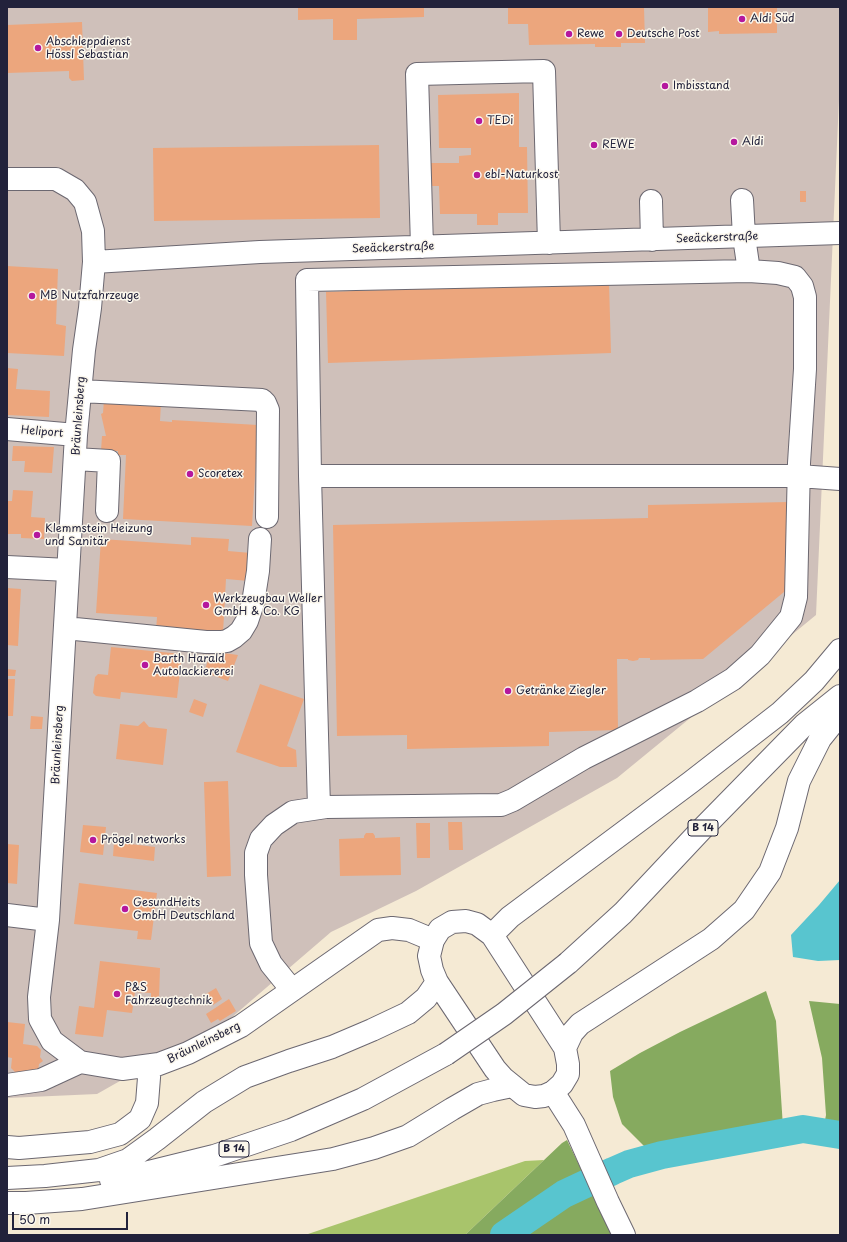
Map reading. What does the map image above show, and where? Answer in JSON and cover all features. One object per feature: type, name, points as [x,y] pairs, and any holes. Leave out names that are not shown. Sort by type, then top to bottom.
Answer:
[{"type":"main road","points":[[422,247],[418,67],[544,71],[549,243]]},
{"type":"main road","points":[[7,179],[56,179],[75,190],[85,202],[93,231],[94,262]]},
{"type":"main road","points":[[742,200],[744,237],[749,271]]},
{"type":"main road","points":[[651,201],[652,240]]},
{"type":"main road","name":"Seeäckerstraße","points":[[94,262],[260,252],[840,234]]},
{"type":"main road","name":"Bräunleinsberg","points":[[94,262],[76,435],[76,459],[68,570],[48,920],[39,997],[40,1019],[52,1041],[80,1062],[122,1068],[159,1064],[188,1053],[241,1026],[378,930],[392,928],[408,930],[433,940]]},
{"type":"main road","points":[[292,990],[271,964],[261,943],[256,875],[256,853],[260,839],[274,825],[293,812],[326,807],[501,805],[513,800],[584,758],[697,701],[733,679],[760,655],[791,616],[796,597],[799,476],[805,369],[805,297],[802,286],[795,277],[778,273],[749,271],[307,280],[310,476],[319,808]]},
{"type":"main road","points":[[80,390],[262,400],[268,410],[267,517]]},
{"type":"main road","name":"Heliport","points":[[7,429],[76,435]]},
{"type":"main road","points":[[76,459],[108,461],[107,511]]},
{"type":"main road","points":[[310,476],[799,476],[840,480]]},
{"type":"main road","points":[[65,628],[206,642],[227,641],[241,631],[247,621],[254,602],[260,539]]},
{"type":"main road","points":[[7,568],[68,570]]},
{"type":"main road","points":[[492,935],[510,917],[780,713],[814,681],[840,650]]},
{"type":"main road","name":"B 14","points":[[7,1192],[37,1191],[91,1184],[141,1174],[214,1156],[291,1130],[363,1099],[446,1054],[504,1014],[568,963],[623,914],[701,830],[805,724],[840,696]]},
{"type":"main road","points":[[565,1048],[572,1033],[580,1024],[711,939],[744,910],[770,872],[787,828],[799,781],[820,740],[840,714]]},
{"type":"main road","points":[[7,915],[48,920]]},
{"type":"main road","points":[[466,921],[477,924],[492,935],[565,1048],[568,1074],[562,1084],[554,1092],[544,1096],[535,1097],[524,1095],[512,1086],[495,1069],[437,982],[429,956],[433,940],[440,929],[452,922],[466,921]]},
{"type":"main road","points":[[7,1178],[45,1176],[99,1170],[128,1160],[157,1140],[204,1102],[245,1077],[289,1060],[332,1047],[408,1013],[426,998],[437,982]]},
{"type":"main road","points":[[7,1085],[41,1080],[80,1062]]},
{"type":"main road","points":[[7,1147],[19,1148],[90,1142],[120,1134],[140,1119],[147,1104],[150,1065]]},
{"type":"main road","points":[[7,1203],[82,1199],[333,1159],[374,1148],[408,1136],[478,1094],[512,1086]]},
{"type":"main road","points":[[554,1092],[574,1125],[624,1235]]},
{"type":"main road","points":[[90,1142],[99,1170]]},
{"type":"shaded area","points":[[7,7],[840,7],[840,77],[816,615],[617,778],[416,891],[331,932],[231,1018],[97,1094],[7,1098]]},
{"type":"green space","points":[[766,991],[776,1021],[783,1127],[647,1149],[622,1124],[613,1097],[610,1071],[680,1032]]},
{"type":"green space","points":[[809,1001],[840,1004],[840,1140],[822,1136],[826,1115],[822,1058]]},
{"type":"green space","points":[[567,1140],[613,1235],[465,1235],[562,1143]]},
{"type":"green space","points":[[544,1160],[465,1235],[298,1235],[308,1234],[525,1161]]},
{"type":"water","points":[[840,880],[840,960],[818,961],[793,957],[791,935]]},
{"type":"building","points":[[298,7],[424,7],[424,17],[357,19],[357,40],[333,40],[333,19],[298,20]]},
{"type":"building","name":"Rewe","points":[[508,7],[644,7],[645,43],[621,43],[621,47],[595,47],[595,44],[529,45],[528,24],[508,24]]},
{"type":"building","name":"Aldi Süd","points":[[708,7],[777,7],[777,33],[719,34],[719,31],[708,32]]},
{"type":"building","name":"Abschleppdienst Hössl Sebastian","points":[[82,22],[84,80],[72,81],[69,78],[69,71],[7,73],[7,25]]},
{"type":"building","points":[[519,93],[519,147],[527,147],[528,213],[498,213],[498,225],[477,225],[477,214],[440,214],[439,186],[428,186],[427,163],[459,163],[459,156],[471,155],[471,148],[439,148],[438,95]]},
{"type":"building","points":[[379,145],[380,218],[154,221],[153,148]]},
{"type":"building","points":[[800,191],[806,191],[806,202],[800,202]]},
{"type":"building","name":"MB Nutzfahrzeuge","points":[[7,266],[58,269],[56,324],[66,326],[64,356],[7,353]]},
{"type":"building","points":[[609,282],[611,353],[328,363],[326,292]]},
{"type":"building","points":[[7,368],[18,369],[16,389],[50,391],[49,417],[7,415]]},
{"type":"building","name":"Scoretex","points":[[104,399],[161,402],[160,421],[172,422],[172,420],[258,425],[252,526],[123,519],[126,455],[118,455],[118,451],[101,451],[102,436],[106,436],[101,414],[103,413]]},
{"type":"building","points":[[13,446],[54,447],[52,473],[24,472],[25,461],[12,461]]},
{"type":"building","points":[[13,490],[33,491],[31,517],[45,518],[44,539],[21,538],[21,534],[7,534],[7,501],[12,501]]},
{"type":"building","points":[[788,502],[790,587],[703,659],[650,660],[650,658],[639,658],[638,660],[633,661],[628,659],[617,659],[618,730],[549,732],[549,746],[407,749],[407,735],[337,736],[333,525],[648,518],[648,505]]},
{"type":"building","points":[[191,537],[229,539],[228,551],[251,553],[249,581],[226,579],[223,633],[156,630],[157,617],[96,613],[101,539],[191,545]]},
{"type":"building","points":[[7,588],[21,589],[18,646],[7,645]]},
{"type":"building","name":"Barth Harald Autolackiererei","points":[[111,647],[182,654],[177,698],[121,692],[120,699],[96,696],[93,693],[95,677],[98,674],[108,675]]},
{"type":"building","points":[[223,653],[238,655],[228,681],[204,672],[209,658],[220,659]]},
{"type":"building","points":[[7,669],[16,670],[15,676],[7,676]]},
{"type":"building","points":[[7,679],[15,679],[13,716],[7,716]]},
{"type":"building","points":[[260,684],[304,699],[287,746],[296,750],[297,767],[280,767],[236,752]]},
{"type":"building","points":[[194,699],[207,704],[203,717],[189,712]]},
{"type":"building","points":[[31,716],[43,717],[42,729],[30,729]]},
{"type":"building","points":[[144,721],[149,727],[167,729],[163,765],[116,759],[120,724],[138,726]]},
{"type":"building","points":[[228,781],[231,876],[207,877],[204,782]]},
{"type":"building","points":[[448,822],[462,822],[463,850],[449,850]]},
{"type":"building","points":[[416,823],[430,823],[430,858],[417,858]]},
{"type":"building","name":"Prögel networks","points":[[83,825],[106,827],[103,855],[80,852]]},
{"type":"building","points":[[366,833],[373,833],[375,838],[400,837],[401,875],[340,876],[339,839],[364,838]]},
{"type":"building","points":[[114,842],[155,847],[154,861],[113,856]]},
{"type":"building","points":[[7,844],[19,845],[17,884],[7,883]]},
{"type":"building","points":[[79,883],[157,893],[151,940],[137,939],[138,931],[74,924]]},
{"type":"building","points":[[100,961],[160,968],[159,999],[151,998],[151,993],[135,992],[132,1013],[107,1010],[103,1037],[75,1034],[79,1006],[94,1008]]},
{"type":"building","points":[[216,988],[222,999],[213,1005],[206,994]]},
{"type":"building","points":[[229,999],[236,1011],[220,1021],[218,1019],[211,1023],[206,1014]]},
{"type":"building","points":[[7,1022],[25,1024],[23,1044],[37,1046],[41,1050],[40,1057],[43,1061],[39,1064],[38,1071],[34,1075],[15,1072],[11,1068],[12,1058],[7,1057]]},
{"type":"waterway","points":[[504,1235],[564,1194],[629,1164],[662,1155],[803,1129],[840,1135]]},
{"type":"place","name":"Aldi Süd","points":[[742,19]]},
{"type":"place","name":"Rewe","points":[[569,34]]},
{"type":"place","name":"Deutsche Post","points":[[619,34]]},
{"type":"place","name":"Abschleppdienst Hössl Sebastian","points":[[38,48]]},
{"type":"place","name":"Imbisstand","points":[[665,86]]},
{"type":"place","name":"TEDi","points":[[479,121]]},
{"type":"place","name":"Aldi","points":[[734,142]]},
{"type":"place","name":"REWE","points":[[594,145]]},
{"type":"place","name":"ebl-Naturkost","points":[[477,175]]},
{"type":"place","name":"MB Nutzfahrzeuge","points":[[32,296]]},
{"type":"place","name":"Scoretex","points":[[190,474]]},
{"type":"place","name":"Klemmstein Heizung und Sanitär","points":[[37,535]]},
{"type":"place","name":"Werkzeugbau Weller GmbH & Co. KG","points":[[206,605]]},
{"type":"place","name":"Barth Harald Autolackiererei","points":[[145,665]]},
{"type":"place","name":"Getränke Ziegler","points":[[508,691]]},
{"type":"place","name":"Prögel networks","points":[[93,840]]},
{"type":"place","name":"GesundHeits GmbH Deutschland","points":[[125,909]]},
{"type":"place","name":"P&S Fahrzeugtechnik","points":[[117,994]]}]
